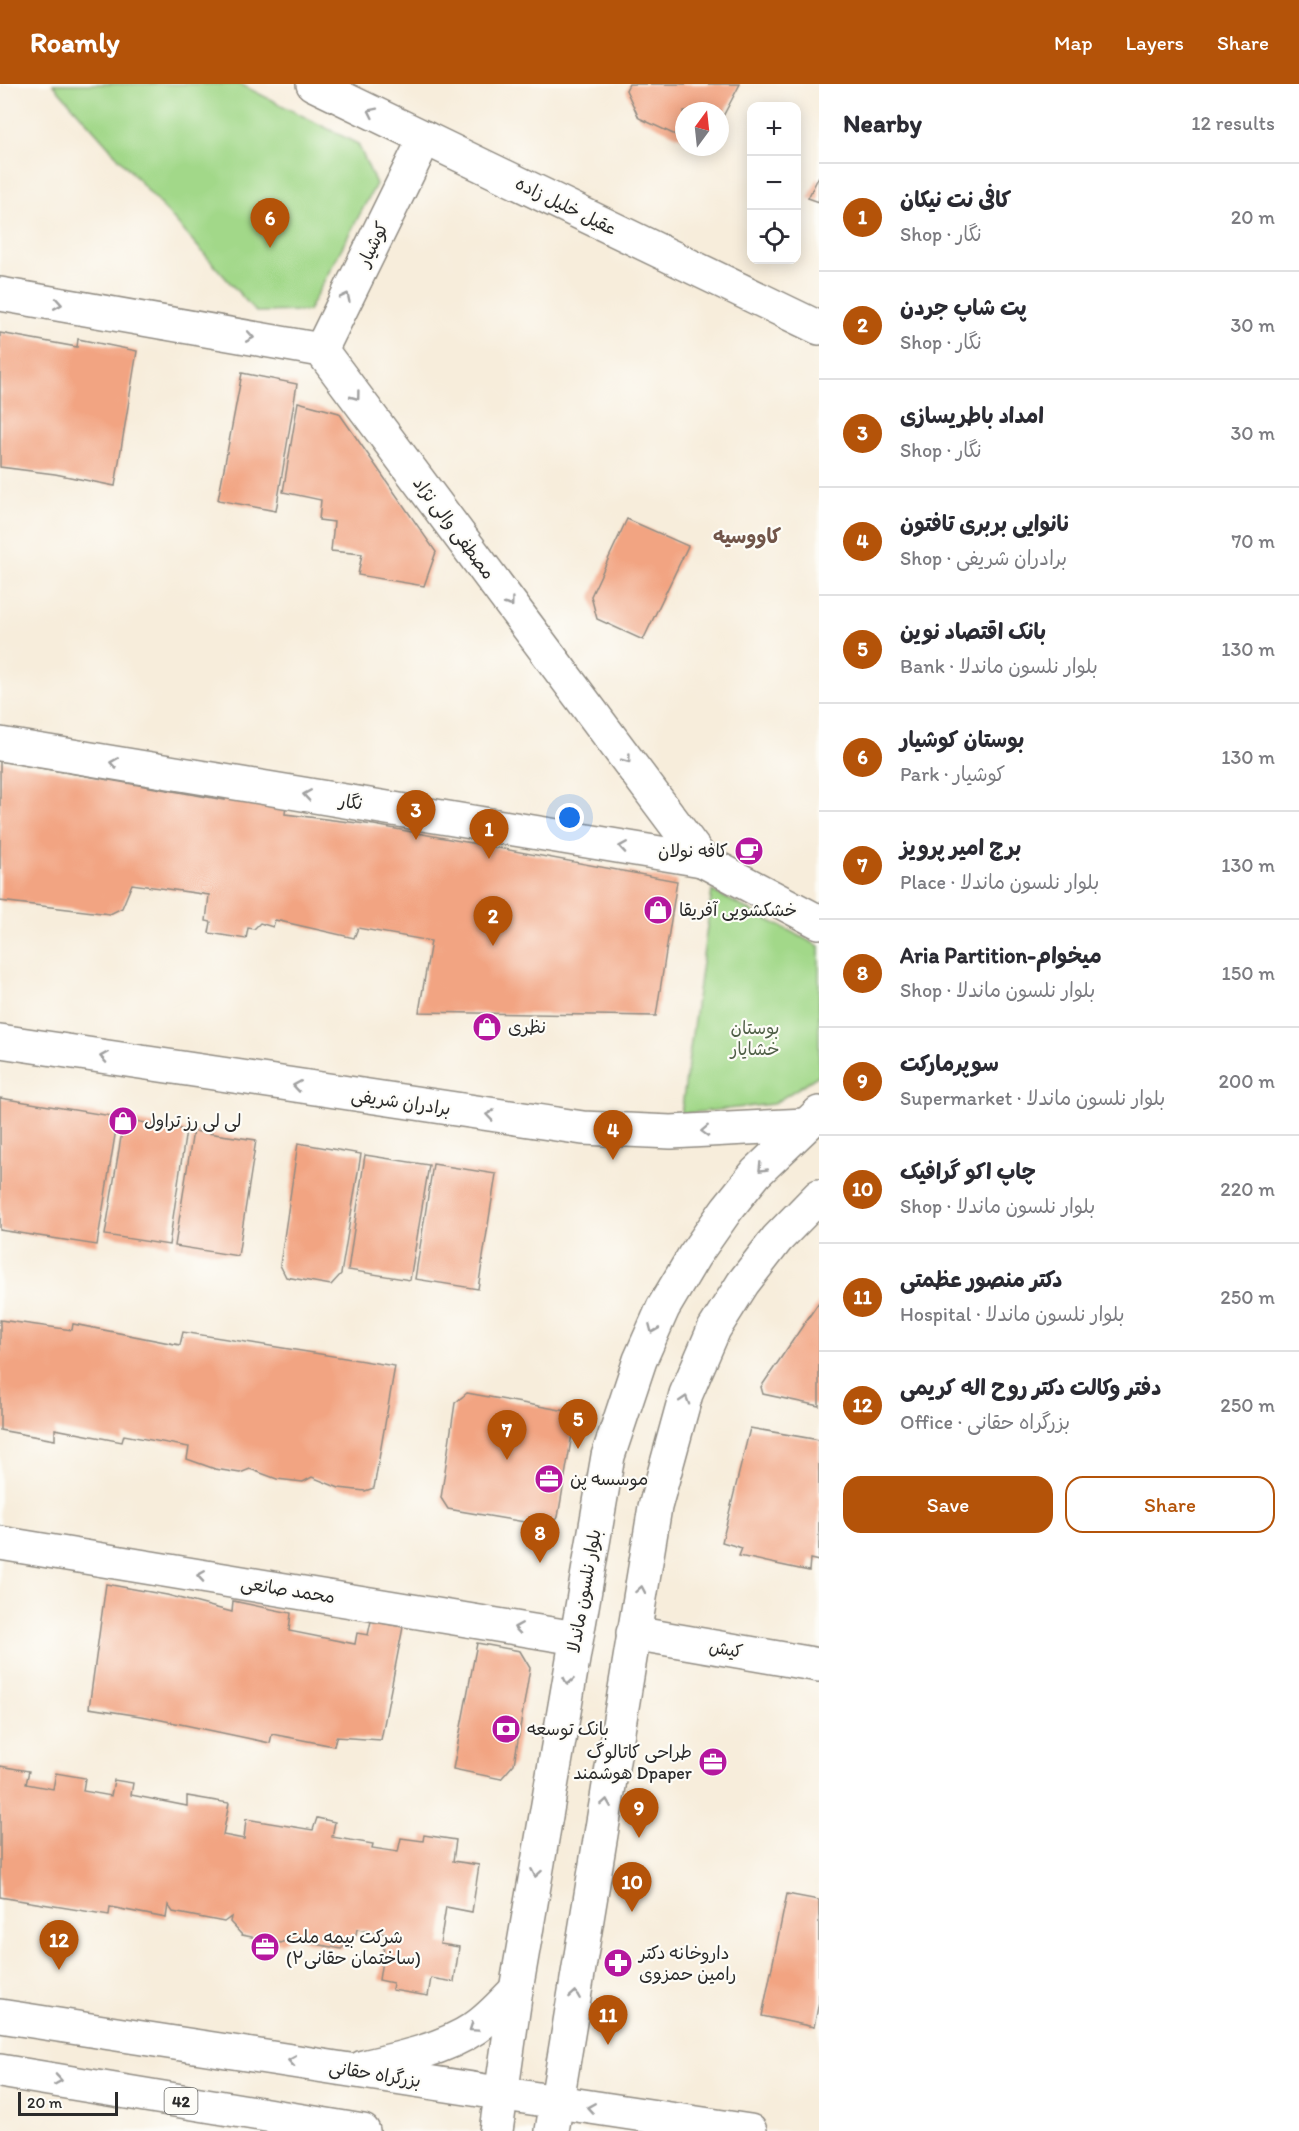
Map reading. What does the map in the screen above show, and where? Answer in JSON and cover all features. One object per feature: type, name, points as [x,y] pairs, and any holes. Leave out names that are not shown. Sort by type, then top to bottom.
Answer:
[{"type":"main road","name":"عقیل خلیل زاده","points":[[313,84],[819,328]]},
{"type":"main road","name":"کوشیار","points":[[321,350],[425,138]]},
{"type":"main road","points":[[0,294],[321,350]]},
{"type":"main road","name":"مصطفی والی نژاد","points":[[321,350],[702,861],[819,922]]},
{"type":"main road","name":"نگار","points":[[0,744],[702,861]]},
{"type":"main road","name":"برادران شریفی","points":[[0,1041],[584,1128],[671,1132],[812,1119]]},
{"type":"main road","name":"بلوار نلسون ماندلا","points":[[496,2131],[516,1990],[608,1456],[640,1360],[663,1308],[694,1256],[756,1173],[812,1119]]},
{"type":"main road","points":[[555,2117],[655,1507],[686,1394],[714,1329],[743,1283],[777,1239],[819,1196]]},
{"type":"main road","name":"محمد صانعی","points":[[0,1543],[576,1638]]},
{"type":"main road","name":"کیش","points":[[633,1633],[819,1665]]},
{"type":"main road","points":[[350,2071],[395,2060],[453,2040],[475,2028],[516,1990]]},
{"type":"main road","name":"بزرگراه حقانی","points":[[0,2016],[502,2093],[555,2117],[750,2131]]},
{"type":"main road","name":"42","points":[[0,2071],[363,2131]]},
{"type":"green space","points":[[53,84],[240,84],[358,144],[376,184],[308,311],[256,312]]},
{"type":"green space","name":"بوستان خشایار","points":[[712,891],[819,946],[819,1075],[773,1104],[681,1114]]},
{"type":"building","points":[[629,84],[740,84],[729,105],[729,102],[675,102],[675,135],[639,118],[626,90]]},
{"type":"building","points":[[819,176],[819,202],[808,198]]},
{"type":"building","points":[[0,333],[77,347],[78,339],[137,351],[115,486],[55,474],[0,467]]},
{"type":"building","points":[[242,373],[297,384],[276,511],[218,500]]},
{"type":"building","points":[[298,402],[339,413],[436,552],[424,586],[358,575],[362,554],[331,551],[334,522],[319,520],[321,500],[283,492]]},
{"type":"building","points":[[627,519],[688,546],[643,640],[597,619],[591,596]]},
{"type":"building","points":[[0,761],[225,800],[225,794],[286,804],[285,814],[374,825],[677,881],[656,1016],[419,1012],[431,941],[358,928],[354,938],[275,920],[273,927],[260,923],[254,929],[248,928],[246,939],[209,933],[211,922],[206,921],[209,895],[132,884],[122,908],[110,914],[0,901]]},
{"type":"building","points":[[0,1098],[118,1117],[97,1245],[0,1230]]},
{"type":"building","points":[[124,1119],[186,1130],[169,1245],[105,1235]]},
{"type":"building","points":[[193,1131],[256,1140],[238,1256],[175,1246]]},
{"type":"building","points":[[298,1143],[361,1154],[341,1274],[331,1285],[286,1277],[280,1265]]},
{"type":"building","points":[[365,1155],[429,1165],[410,1280],[348,1270]]},
{"type":"building","points":[[433,1164],[496,1174],[478,1289],[415,1279]]},
{"type":"building","points":[[819,1302],[819,1406],[763,1394],[761,1387]]},
{"type":"building","points":[[0,1320],[72,1330],[73,1324],[180,1345],[183,1332],[395,1366],[374,1488],[365,1491],[339,1488],[312,1477],[303,1482],[277,1479],[250,1469],[240,1473],[215,1469],[187,1459],[189,1447],[124,1435],[122,1442],[55,1429],[55,1440],[0,1430]]},
{"type":"building","points":[[467,1393],[566,1411],[574,1423],[558,1517],[548,1526],[448,1509],[441,1498],[455,1403]]},
{"type":"building","points":[[750,1428],[819,1440],[819,1561],[810,1559],[809,1571],[739,1556],[742,1548],[722,1542]]},
{"type":"building","points":[[106,1584],[167,1595],[232,1612],[233,1601],[291,1613],[289,1631],[355,1644],[357,1633],[368,1635],[371,1621],[403,1627],[381,1740],[336,1737],[334,1746],[272,1734],[270,1743],[147,1717],[89,1708]]},
{"type":"building","points":[[477,1643],[520,1651],[530,1668],[514,1764],[501,1779],[453,1769]]},
{"type":"building","points":[[0,1766],[29,1771],[26,1784],[53,1789],[56,1773],[85,1778],[83,1791],[111,1796],[114,1780],[133,1783],[131,1795],[187,1806],[187,1796],[229,1803],[223,1835],[244,1839],[246,1819],[313,1830],[317,1818],[335,1822],[332,1837],[373,1844],[372,1848],[398,1852],[401,1838],[423,1841],[424,1835],[456,1840],[453,1861],[479,1865],[472,1912],[446,1907],[440,1944],[459,1947],[454,1982],[431,1978],[428,1996],[392,1990],[393,1983],[379,1980],[386,1934],[357,1929],[356,1935],[341,1949],[306,1942],[296,1934],[281,1943],[242,1935],[230,1922],[231,1917],[224,1922],[173,1912],[168,1905],[166,1918],[110,1907],[109,1915],[0,1897]]},
{"type":"building","points":[[787,1894],[819,1900],[819,2002],[814,2027],[762,2016]]},
{"type":"place","name":"بوستان کوشیار","points":[[270,248]]},
{"type":"place","name":"امداد باطریسازی","points":[[416,840]]},
{"type":"place","name":"کافه نولان","points":[[749,851]]},
{"type":"place","name":"کافی نت نیکان","points":[[489,859]]},
{"type":"place","name":"خشکشویی آفریقا","points":[[658,910]]},
{"type":"place","name":"پت شاپ جردن","points":[[493,946]]},
{"type":"place","name":"نظری","points":[[487,1027]]},
{"type":"place","name":"لی لی رز تراول","points":[[123,1121]]},
{"type":"place","name":"نانوایی بربری تافتون","points":[[613,1160]]},
{"type":"place","name":"بانک اقتصاد نوین","points":[[578,1449]]},
{"type":"place","name":"برج امیر پرویز","points":[[507,1460]]},
{"type":"place","name":"موسسه پن","points":[[549,1479]]},
{"type":"place","name":"Aria Partition-میخوام","points":[[540,1563]]},
{"type":"place","name":"بانک توسعه","points":[[506,1729]]},
{"type":"place","name":"طراحی کاتالوگ هوشمند Dpaper","points":[[713,1762]]},
{"type":"place","name":"سوپرمارکت","points":[[639,1838]]},
{"type":"place","name":"چاپ اکو گرافیک","points":[[632,1912]]},
{"type":"place","name":"شرکت بیمه ملت (ساختمان حقانی۲)","points":[[265,1947]]},
{"type":"place","name":"داروخانه دکتر رامین حمزوی","points":[[618,1963]]},
{"type":"place","name":"دفتر وکالت دکتر روح اله کریمی","points":[[59,1970]]},
{"type":"place","name":"دکتر منصور عظمتی","points":[[608,2045]]},
{"type":"district","name":"کاووسیه","points":[[747,536]]}]
